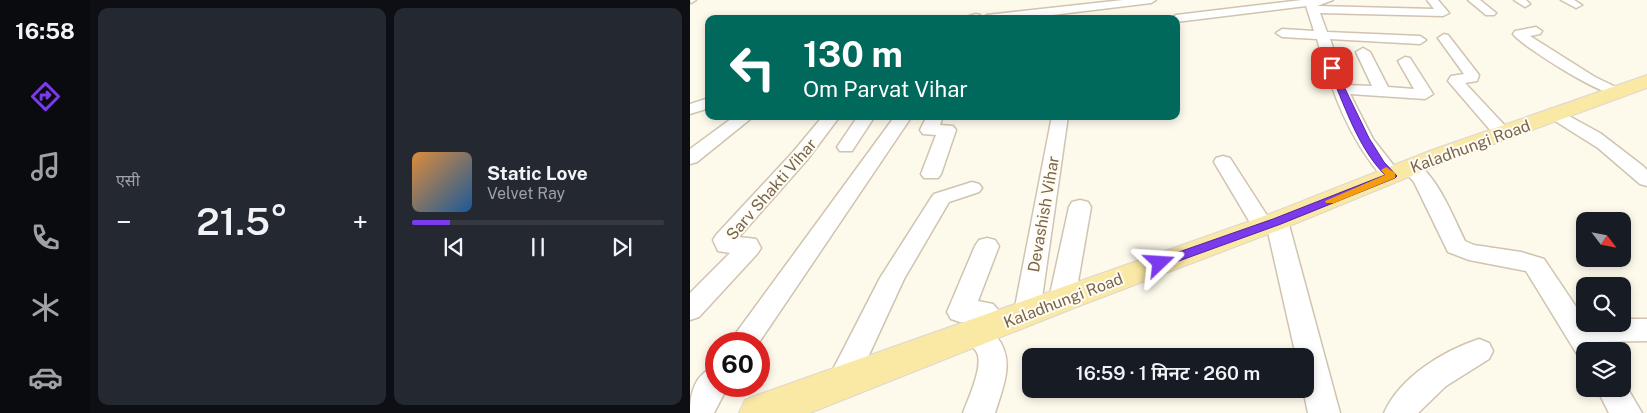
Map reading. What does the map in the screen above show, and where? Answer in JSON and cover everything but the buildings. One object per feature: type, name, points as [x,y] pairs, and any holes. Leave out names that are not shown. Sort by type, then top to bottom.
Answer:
[{"type":"main road","name":"Kaladhungi Road","points":[[760,413],[840,385],[1027,312],[1647,81]]},
{"type":"street","points":[[1372,0],[1378,12]]},
{"type":"street","points":[[1180,19],[1315,7],[1378,12],[1442,14],[1432,0]]},
{"type":"street","points":[[1473,0],[1490,13]]},
{"type":"street","points":[[1566,0],[1576,5]]},
{"type":"street","points":[[1032,15],[1088,12],[1152,5]]},
{"type":"street","points":[[978,15],[985,7]]},
{"type":"street","points":[[1315,7],[1406,22]]},
{"type":"street","points":[[1315,7],[1321,35],[1341,89],[1364,138],[1380,164],[1423,180],[1456,246],[1469,252],[1521,260],[1535,265],[1584,341],[1647,330]]},
{"type":"street","points":[[1083,15],[1088,12]]},
{"type":"street","points":[[1536,31],[1519,34],[1590,80],[1615,92]]},
{"type":"street","points":[[1282,33],[1420,40]]},
{"type":"street","points":[[1444,38],[1472,75],[1469,79],[1456,79],[1456,81],[1503,134]]},
{"type":"street","points":[[1341,89],[1425,94],[1408,57],[1403,39]]},
{"type":"street","points":[[1363,52],[1382,91]]},
{"type":"street","points":[[690,109],[705,104]]},
{"type":"street","points":[[1558,115],[1588,131],[1615,150],[1647,180]]},
{"type":"street","points":[[690,158],[741,120]]},
{"type":"street","name":"Sarv Shakti Vihar","points":[[690,310],[750,248],[748,245],[726,245],[724,240],[800,156],[829,120]]},
{"type":"street","points":[[846,147],[864,120]]},
{"type":"street","points":[[751,332],[901,120]]},
{"type":"street","points":[[931,174],[947,130],[929,130],[933,120]]},
{"type":"street","name":"Devashish Vihar","points":[[1027,312],[1059,120]]},
{"type":"street","points":[[1224,162],[1247,203],[1270,223],[1324,413]]},
{"type":"street","points":[[840,385],[892,278],[941,198],[972,188]]},
{"type":"street","points":[[1062,299],[1080,207]]},
{"type":"street","points":[[979,413],[995,360],[991,347],[983,338],[986,329],[984,311],[960,312],[987,246]]},
{"type":"street","points":[[1400,413],[1423,388],[1453,364],[1479,351]]},
{"type":"street","points":[[698,413],[705,396]]},
{"type":"street","points":[[1617,397],[1626,413]]},
{"type":"slow traffic","points":[[1330,201],[1392,176],[1386,170]]},
{"type":"route","points":[[1160,263],[1277,221],[1392,176],[1380,164],[1364,138],[1332,68]]}]
